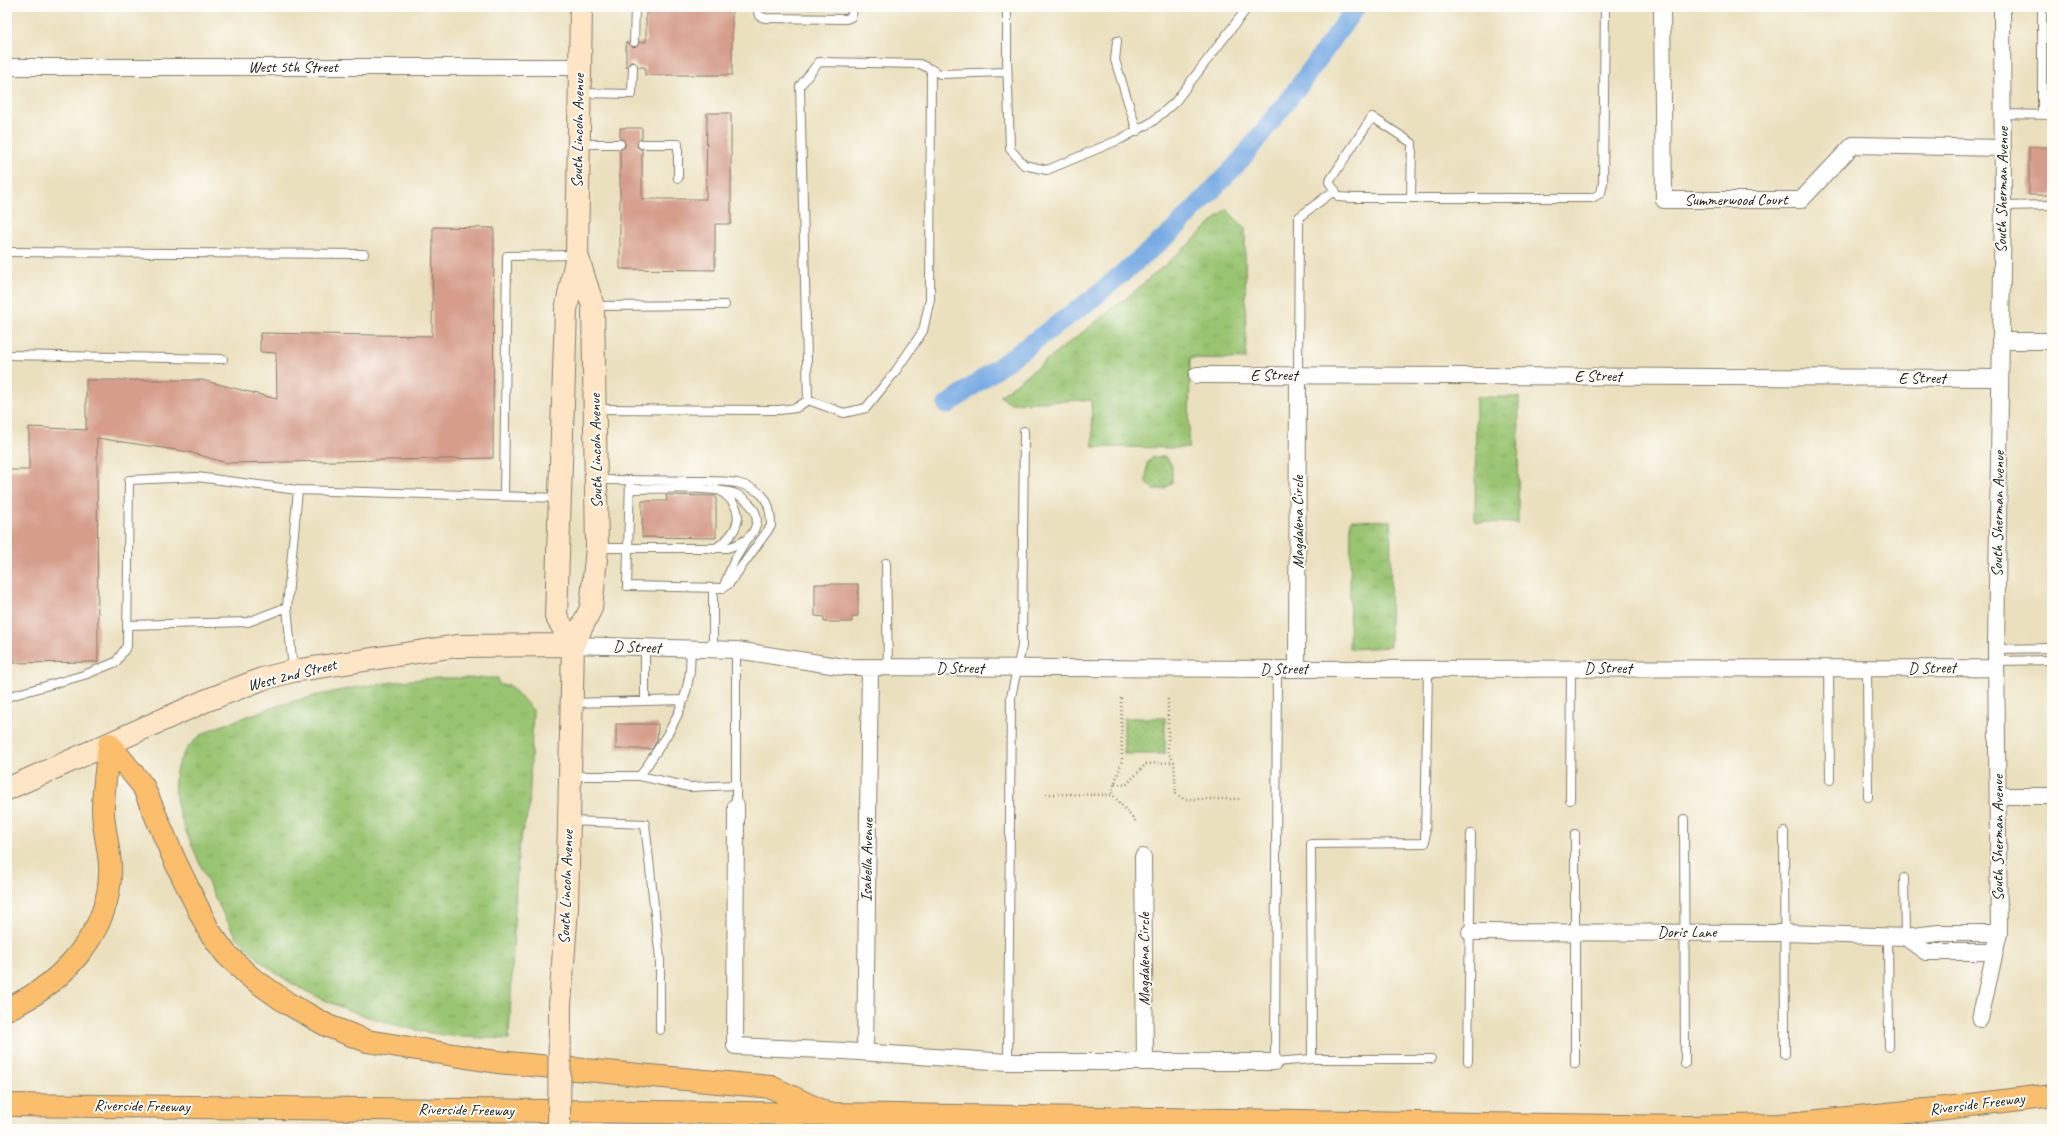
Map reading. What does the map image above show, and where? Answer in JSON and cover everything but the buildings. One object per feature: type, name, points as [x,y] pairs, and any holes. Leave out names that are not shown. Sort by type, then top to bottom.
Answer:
[{"type":"highway","points":[[7,1008],[32,996],[61,974],[89,940],[100,919],[106,899],[110,866],[103,811],[109,744]]},
{"type":"highway","points":[[109,744],[143,786],[175,861],[209,931],[226,954],[249,976],[286,1003],[328,1026],[367,1041],[497,1062],[771,1087],[829,1114]]},
{"type":"highway","name":"Riverside Freeway","points":[[7,1104],[829,1114],[1686,1127],[1779,1125],[1946,1108],[2052,1095]]},
{"type":"main road","name":"South Lincoln Avenue","points":[[573,645],[556,616],[566,310],[577,255],[581,7]]},
{"type":"main road","name":"South Lincoln Avenue","points":[[559,1129],[560,1005],[567,908],[573,645],[591,608],[596,548],[593,306],[577,255]]},
{"type":"main road","name":"West 2nd Street","points":[[7,789],[205,701],[262,679],[293,671],[457,646],[573,645]]},
{"type":"street","name":"Summerwood Court","points":[[1662,7],[1664,200],[1801,200],[1853,145],[2003,148]]},
{"type":"street","name":"South Sherman Avenue","points":[[1980,1019],[1999,933],[1996,659],[2003,206],[2002,7]]},
{"type":"street","name":"West 5th Street","points":[[7,67],[579,67]]},
{"type":"street","points":[[2000,341],[2052,341]]},
{"type":"street","name":"E Street","points":[[1197,375],[2000,378]]},
{"type":"street","name":"Magdalena Circle","points":[[1297,669],[1298,375]]},
{"type":"street","name":"D Street","points":[[573,645],[736,650],[844,668],[1867,669],[1996,659]]},
{"type":"street","name":"Isabella Avenue","points":[[864,1052],[870,667]]},
{"type":"street","points":[[1998,796],[2052,796]]},
{"type":"street","points":[[736,806],[735,1046],[864,1052],[1008,1062],[1275,1062]]},
{"type":"street","name":"Magdalena Circle","points":[[1143,858],[1145,1061]]},
{"type":"street","name":"Doris Lane","points":[[1470,932],[1785,933],[1888,937],[1905,937],[1940,933],[1999,933]]},
{"type":"street","points":[[1905,937],[1926,952],[1996,952]]},
{"type":"lane","points":[[634,42],[635,7]]},
{"type":"lane","points":[[757,7],[759,16],[765,18],[846,19],[851,17],[854,7]]},
{"type":"lane","points":[[1007,7],[1007,72],[1010,149],[1024,165],[1047,170],[1137,131],[1152,122],[1175,102],[1248,7]]},
{"type":"lane","points":[[1410,198],[1412,143],[1372,117],[1329,182],[1339,197],[1410,198],[1592,198],[1600,193],[1603,183],[1605,7]]},
{"type":"lane","points":[[2042,7],[2042,115]]},
{"type":"lane","points":[[1117,41],[1115,60],[1137,131]]},
{"type":"lane","points":[[808,400],[800,86],[819,62],[920,64],[940,74],[1007,72]]},
{"type":"lane","points":[[579,93],[632,94],[633,67]]},
{"type":"lane","points":[[808,400],[844,412],[866,408],[895,372],[923,331],[930,298],[931,69]]},
{"type":"lane","points":[[2003,114],[2052,115]]},
{"type":"lane","points":[[578,144],[620,144]]},
{"type":"lane","points":[[642,144],[678,144],[678,178]]},
{"type":"lane","points":[[1298,375],[1299,217],[1335,190]]},
{"type":"lane","points":[[2003,206],[2052,205]]},
{"type":"lane","points":[[7,252],[364,254]]},
{"type":"lane","points":[[504,496],[507,256],[577,255]]},
{"type":"lane","points":[[593,306],[724,305]]},
{"type":"lane","points":[[7,355],[223,359]]},
{"type":"lane","points":[[595,409],[779,410],[796,408],[808,400]]},
{"type":"lane","points":[[1008,1062],[1011,697],[1022,646],[1024,431]]},
{"type":"lane","points":[[7,697],[84,675],[116,662],[127,646],[129,480],[198,477],[298,490],[561,498]]},
{"type":"lane","points":[[596,480],[630,480],[738,483],[751,488],[762,495],[768,504],[771,515],[771,526],[729,584],[722,588],[627,586],[630,480]]},
{"type":"lane","points":[[630,489],[720,490],[736,494],[746,500],[755,512],[756,526],[734,562],[722,588]]},
{"type":"lane","points":[[293,671],[287,607],[298,490]]},
{"type":"lane","points":[[714,549],[734,534],[737,524],[737,510],[733,500],[720,490]]},
{"type":"lane","points":[[596,548],[714,549],[727,548],[739,544],[748,538]]},
{"type":"lane","points":[[886,563],[888,667]]},
{"type":"lane","points":[[713,588],[713,649]]},
{"type":"lane","points":[[127,625],[248,622],[287,607]]},
{"type":"lane","points":[[645,647],[645,701]]},
{"type":"lane","points":[[640,776],[664,741],[684,700],[690,676],[691,648]]},
{"type":"lane","points":[[1996,659],[2052,648]]},
{"type":"lane","points":[[736,650],[736,806]]},
{"type":"lane","points":[[1996,659],[2052,660]]},
{"type":"lane","points":[[1570,800],[1571,668]]},
{"type":"lane","points":[[1277,669],[1275,1062],[1312,1059],[1431,1060]]},
{"type":"lane","points":[[1312,1059],[1311,844],[1425,843],[1428,669]]},
{"type":"lane","points":[[1829,669],[1830,780]]},
{"type":"lane","points":[[1867,669],[1868,797]]},
{"type":"lane","points":[[571,703],[684,700]]},
{"type":"lane","points":[[570,776],[640,776],[690,787],[736,784]]},
{"type":"lane","points":[[1684,818],[1685,1064]]},
{"type":"lane","points":[[569,821],[645,824],[660,959],[660,1030]]},
{"type":"lane","points":[[1784,832],[1785,1054]]},
{"type":"lane","points":[[1468,1061],[1471,834]]},
{"type":"lane","points":[[1575,834],[1575,1064]]},
{"type":"lane","points":[[1904,878],[1905,937]]},
{"type":"lane","points":[[1888,937],[1889,1047]]},
{"type":"path","points":[[1113,795],[1122,761],[1121,698]]},
{"type":"path","points":[[1168,699],[1168,752],[1174,762],[1175,789],[1180,797],[1242,799]]},
{"type":"path","points":[[1115,784],[1126,785],[1146,764],[1174,762]]},
{"type":"path","points":[[1046,794],[1113,795],[1137,823]]},
{"type":"green space","points":[[1226,209],[1245,228],[1246,359],[1190,358],[1189,448],[1093,447],[1091,400],[1009,403],[1000,396],[1124,300],[1187,246]]},
{"type":"green space","points":[[1476,397],[1519,397],[1518,523],[1475,522]]},
{"type":"green space","points":[[1153,457],[1166,457],[1172,465],[1172,483],[1164,489],[1153,489],[1146,482],[1147,463]]},
{"type":"green space","points":[[1351,520],[1391,521],[1390,647],[1349,649]]},
{"type":"green space","points":[[435,678],[498,678],[499,685],[509,685],[533,710],[529,809],[519,844],[516,884],[509,1039],[443,1035],[394,1025],[343,1008],[318,997],[294,985],[273,971],[238,939],[230,927],[199,862],[183,823],[176,798],[175,774],[179,762],[185,751],[195,740],[212,729],[281,705],[332,692],[383,683]]},
{"type":"green space","points":[[1124,718],[1165,718],[1165,754],[1124,754]]},
{"type":"waterway","points":[[947,405],[1092,299],[1174,230],[1240,161],[1299,86],[1356,7]]}]
